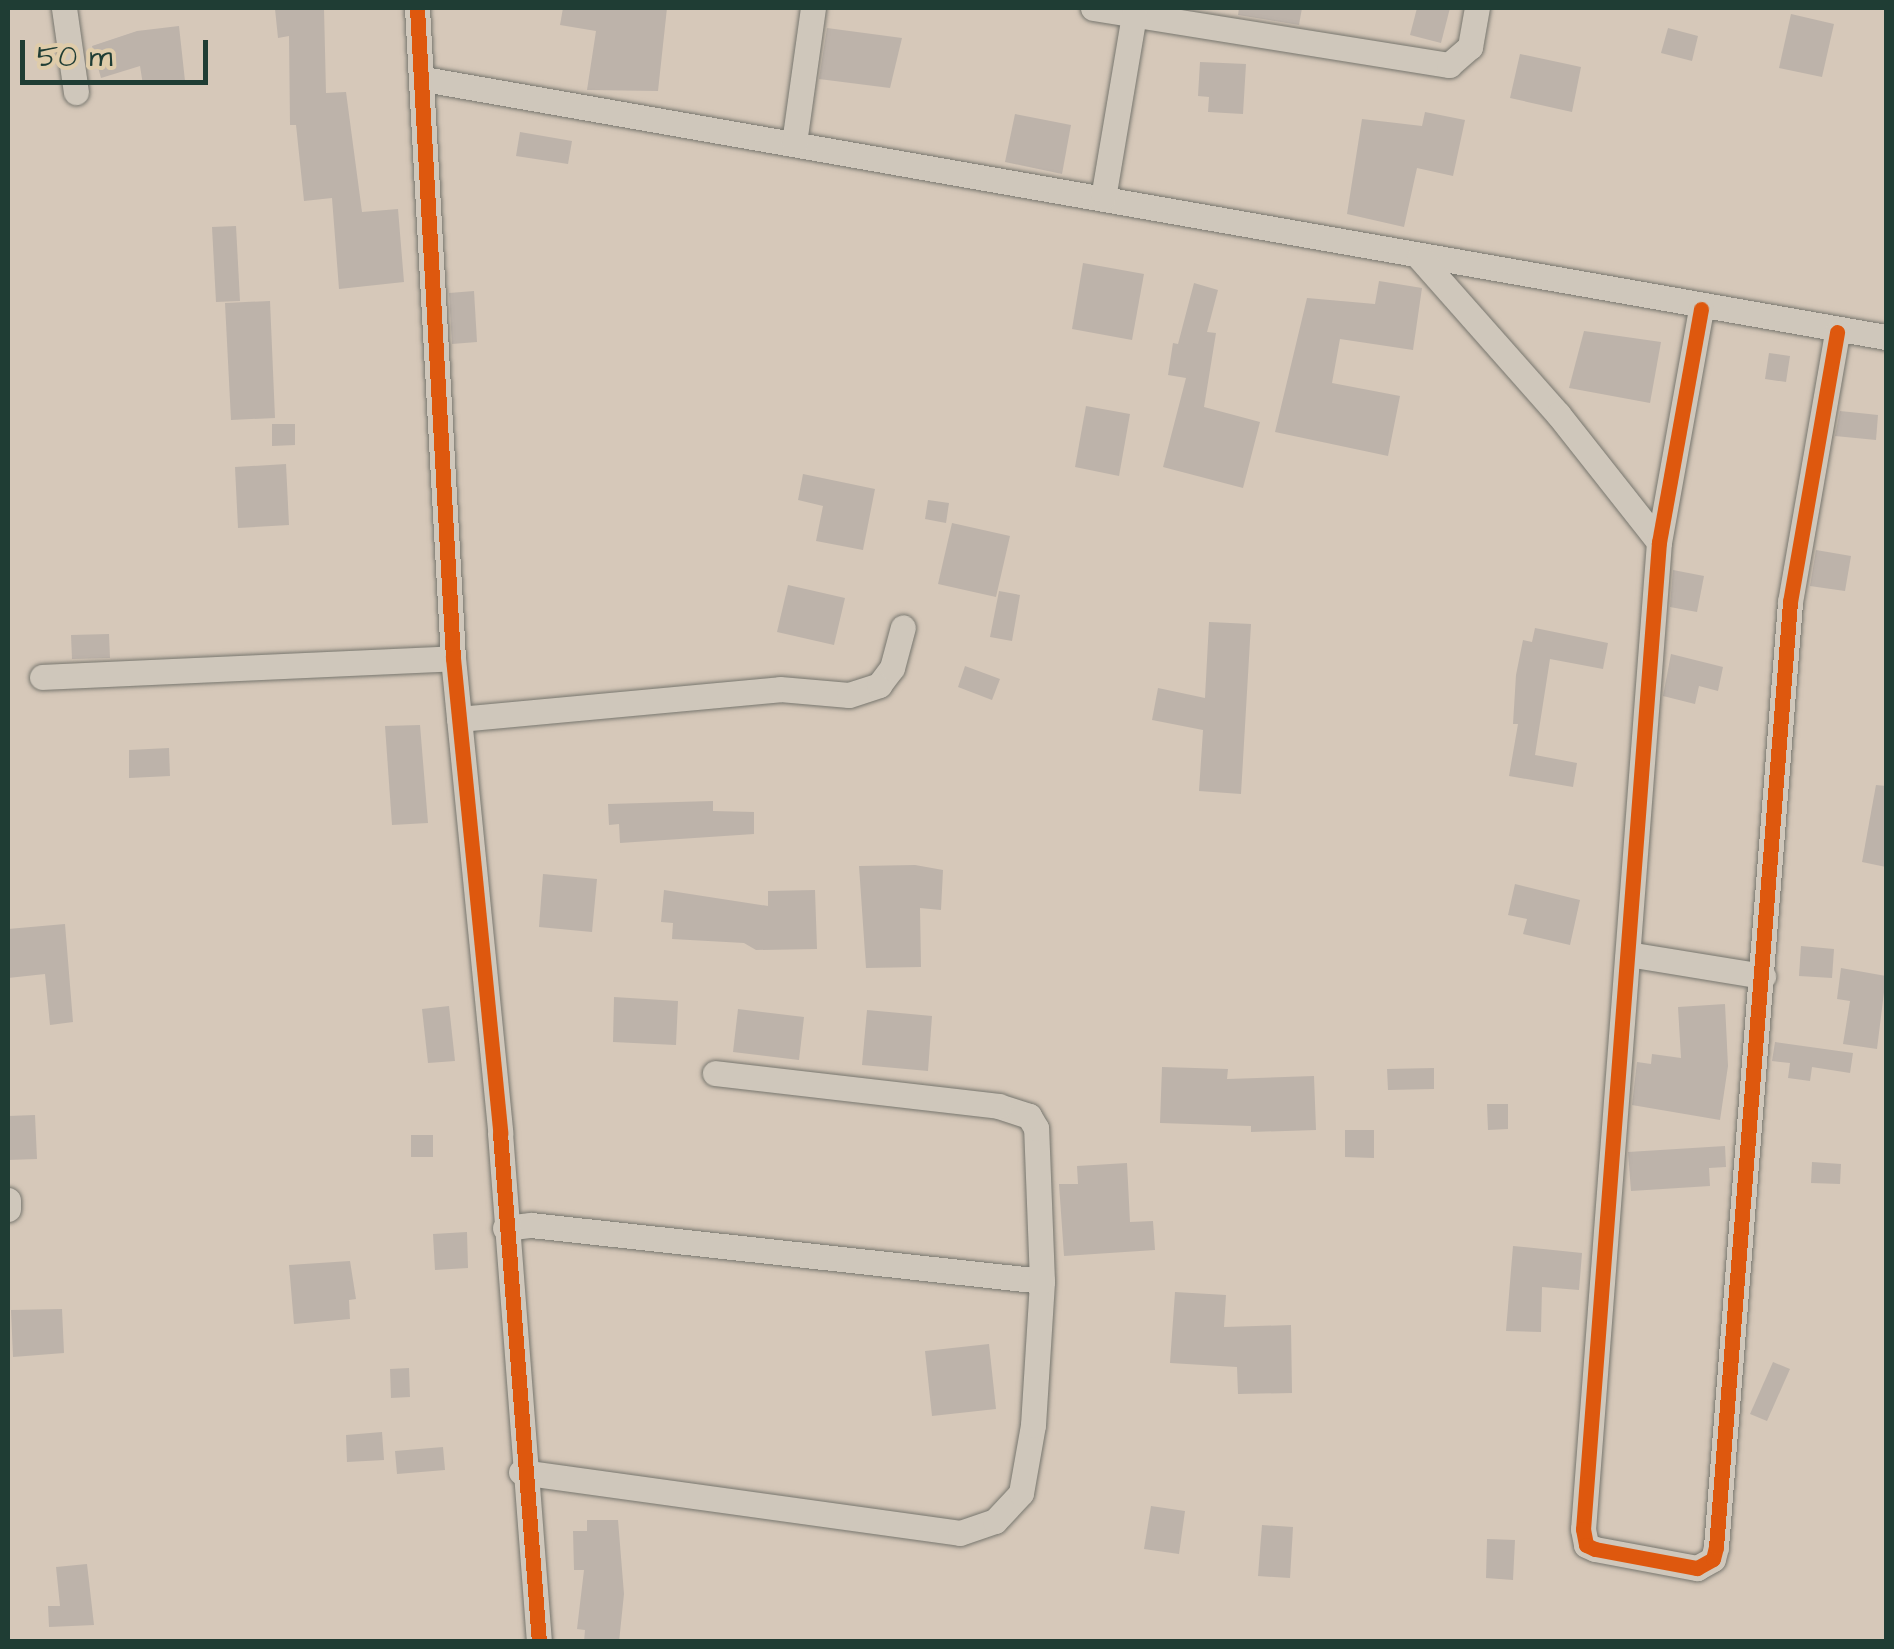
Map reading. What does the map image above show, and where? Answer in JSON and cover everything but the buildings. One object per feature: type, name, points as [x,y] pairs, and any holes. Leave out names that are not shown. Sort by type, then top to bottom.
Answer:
[{"type":"street","points":[[64,8],[76,92]]},
{"type":"street","points":[[417,8],[424,79],[453,658],[506,1228],[521,1472],[539,1642]]},
{"type":"street","points":[[794,143],[813,8]]},
{"type":"street","points":[[1093,8],[1449,65],[1470,47],[1477,8]]},
{"type":"street","points":[[1103,198],[1134,15]]},
{"type":"street","points":[[424,79],[1701,308],[1886,337]]},
{"type":"street","points":[[1419,256],[1558,414],[1658,542]]},
{"type":"street","points":[[1701,308],[1658,542],[1583,1529],[1586,1545],[1596,1549],[1697,1568],[1713,1560],[1716,1547],[1790,602],[1837,332]]},
{"type":"street","points":[[458,720],[780,689],[849,695],[879,685],[892,668],[903,627]]},
{"type":"street","points":[[42,677],[453,658]]},
{"type":"street","points":[[1628,954],[1763,976]]},
{"type":"street","points":[[521,1472],[679,1490],[938,1532],[976,1530],[995,1521],[1021,1492],[1033,1424],[1042,1281],[1036,1128],[1029,1116],[1000,1106],[715,1073]]},
{"type":"street","points":[[8,1200],[8,1209]]},
{"type":"street","points":[[506,1228],[531,1224],[1042,1281]]},
{"type":"cycle path","points":[[417,8],[453,658],[500,1133],[539,1642]]},
{"type":"cycle path","points":[[1701,309],[1659,542],[1583,1529],[1586,1545],[1595,1549],[1697,1568],[1713,1559],[1716,1547],[1790,602],[1837,332]]}]
